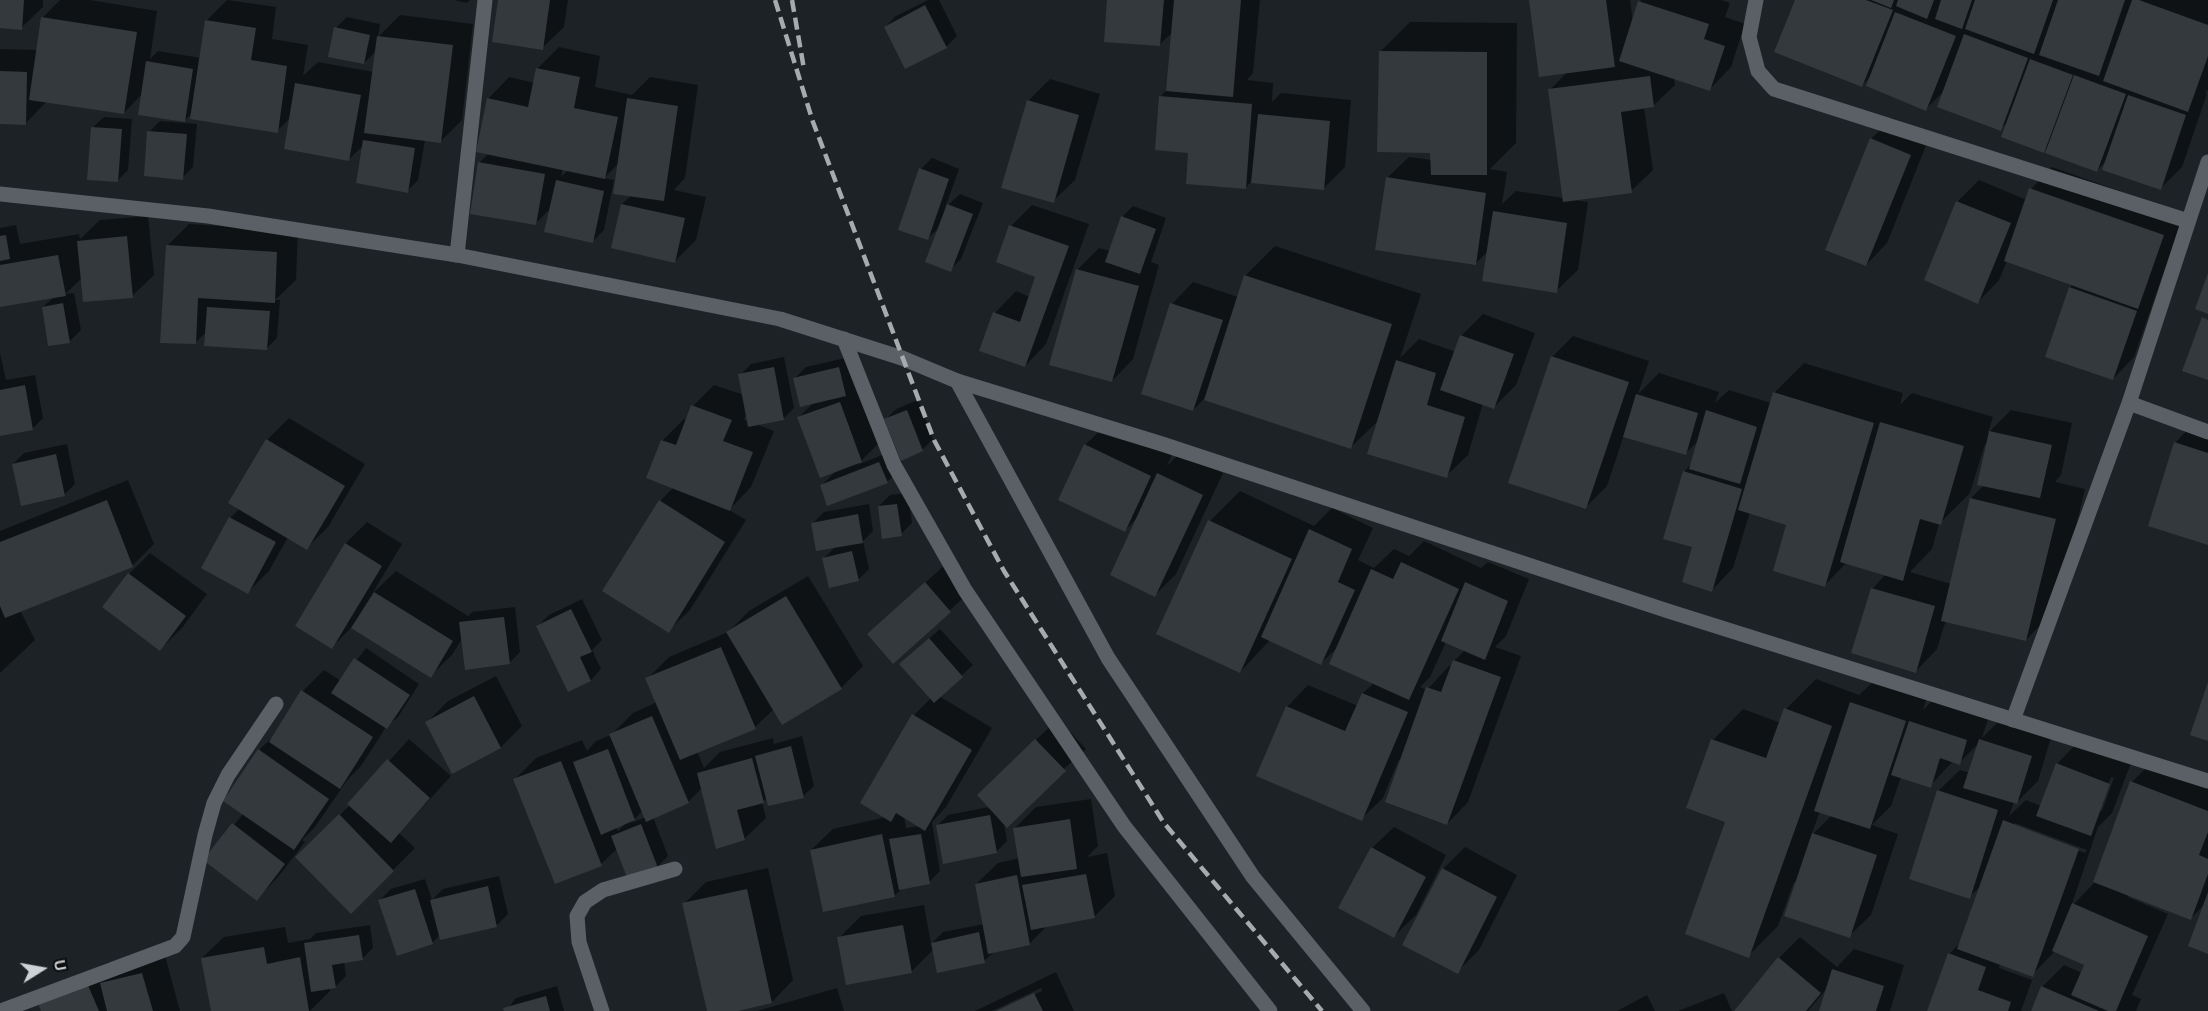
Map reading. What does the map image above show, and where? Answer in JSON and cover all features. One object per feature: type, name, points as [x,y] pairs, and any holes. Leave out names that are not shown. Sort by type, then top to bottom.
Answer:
[{"type":"street","points":[[457,255],[485,0]]},
{"type":"street","points":[[1756,0],[1749,37],[1758,71],[1774,89],[2188,222]]},
{"type":"street","points":[[2013,720],[2129,403],[2208,162]]},
{"type":"street","points":[[0,194],[208,216],[457,255],[780,319],[902,358],[957,381],[1162,444],[1679,615],[2208,782]]},
{"type":"street","points":[[844,339],[894,465],[964,590],[1124,826],[1270,1011]]},
{"type":"street","points":[[957,381],[1108,658],[1253,877],[1363,1011]]},
{"type":"street","points":[[2129,403],[2208,432]]},
{"type":"street","points":[[1,1011],[175,946],[183,937],[214,803],[228,775],[276,704]]},
{"type":"street","points":[[602,1011],[579,942],[577,916],[585,902],[603,890],[675,869]]},
{"type":"building","points":[[0,0],[24,0],[22,30],[0,28]]},
{"type":"building","points":[[498,0],[550,0],[543,50],[492,42]]},
{"type":"building","points":[[1107,0],[1164,0],[1160,46],[1104,42]]},
{"type":"building","points":[[1174,0],[1241,0],[1233,97],[1166,91]]},
{"type":"building","points":[[1529,0],[1606,0],[1615,67],[1539,77]]},
{"type":"building","points":[[1795,0],[1866,0],[1893,10],[1862,87],[1774,52]]},
{"type":"building","points":[[1871,0],[1894,0],[1891,8]]},
{"type":"building","points":[[1898,0],[1934,0],[1927,19],[1896,6]]},
{"type":"building","points":[[1941,0],[1972,0],[1962,29],[1935,19]]},
{"type":"building","points":[[1975,0],[2053,0],[2034,54],[1965,29]]},
{"type":"building","points":[[2058,0],[2125,0],[2099,76],[2039,55]]},
{"type":"building","points":[[2132,0],[2139,0],[2208,25],[2208,56],[2188,112],[2103,81]]},
{"type":"building","points":[[1638,1],[1709,24],[1704,39],[1725,46],[1710,91],[1619,61]]},
{"type":"building","points":[[925,5],[947,48],[905,69],[884,27]]},
{"type":"building","points":[[1895,12],[1956,36],[1926,111],[1866,86]]},
{"type":"building","points":[[41,17],[137,32],[124,114],[29,100]]},
{"type":"building","points":[[205,20],[256,28],[251,60],[287,66],[278,133],[190,119]]},
{"type":"building","points":[[334,27],[370,35],[364,64],[328,57]]},
{"type":"building","points":[[1964,34],[2028,58],[2001,131],[1937,107]]},
{"type":"building","points":[[377,36],[453,45],[441,143],[364,133]]},
{"type":"building","points":[[1379,51],[1487,52],[1487,175],[1431,175],[1430,153],[1377,152]]},
{"type":"building","points":[[2030,59],[2073,75],[2044,153],[2001,137]]},
{"type":"building","points":[[146,61],[193,69],[185,122],[138,115]]},
{"type":"building","points":[[536,68],[580,77],[574,108],[618,117],[605,179],[476,152],[487,98],[528,107]]},
{"type":"building","points":[[0,71],[27,72],[26,125],[0,124]]},
{"type":"building","points":[[2074,75],[2126,94],[2097,172],[2045,153]]},
{"type":"building","points":[[1650,76],[1654,107],[1621,112],[1632,193],[1563,202],[1548,89]]},
{"type":"building","points":[[295,83],[361,95],[349,161],[284,149]]},
{"type":"building","points":[[2128,95],[2186,115],[2161,190],[2102,170]]},
{"type":"building","points":[[1159,96],[1252,104],[1246,189],[1186,184],[1188,153],[1155,150]]},
{"type":"building","points":[[627,98],[678,106],[664,201],[613,194]]},
{"type":"building","points":[[1027,100],[1079,115],[1054,203],[1001,188]]},
{"type":"building","points":[[1258,114],[1330,121],[1324,190],[1251,183]]},
{"type":"building","points":[[91,127],[122,129],[118,182],[87,180]]},
{"type":"building","points":[[147,131],[187,134],[183,180],[144,176]]},
{"type":"building","points":[[1870,138],[1911,155],[1866,266],[1825,250]]},
{"type":"building","points":[[363,140],[415,148],[408,193],[356,183]]},
{"type":"building","points":[[478,162],[545,174],[536,225],[470,214]]},
{"type":"building","points":[[919,168],[949,179],[928,240],[898,230]]},
{"type":"building","points":[[1386,177],[1486,193],[1476,265],[1375,250]]},
{"type":"building","points":[[556,180],[604,191],[593,243],[544,232]]},
{"type":"building","points":[[2029,188],[2164,235],[2138,309],[2004,261]]},
{"type":"building","points":[[1956,201],[2011,223],[1978,304],[1924,280]]},
{"type":"building","points":[[621,204],[685,218],[675,263],[611,248]]},
{"type":"building","points":[[947,204],[973,214],[951,272],[925,262]]},
{"type":"building","points":[[1493,211],[1567,223],[1557,293],[1482,281]]},
{"type":"building","points":[[1121,216],[1156,229],[1140,274],[1105,262]]},
{"type":"building","points":[[1009,225],[1069,246],[1025,367],[979,351],[993,312],[1020,322],[1035,277],[996,262]]},
{"type":"building","points":[[6,235],[10,259],[0,261],[0,236]]},
{"type":"building","points":[[127,236],[133,298],[83,302],[77,241]]},
{"type":"building","points":[[166,245],[277,252],[275,303],[198,298],[196,344],[160,343]]},
{"type":"building","points":[[58,255],[66,296],[0,307],[0,265]]},
{"type":"building","points":[[1076,269],[1139,286],[1112,382],[1049,365]]},
{"type":"building","points":[[2208,273],[2208,314],[2195,309]]},
{"type":"building","points":[[1244,275],[1392,324],[1351,449],[1204,400]]},
{"type":"building","points":[[2069,287],[2137,311],[2113,380],[2045,357]]},
{"type":"building","points":[[63,303],[70,343],[48,346],[42,307]]},
{"type":"building","points":[[1170,303],[1223,320],[1193,411],[1141,394]]},
{"type":"building","points":[[207,307],[270,311],[267,350],[204,346]]},
{"type":"building","points":[[2202,317],[2208,320],[2208,380],[2182,371]]},
{"type":"building","points":[[1460,335],[1514,354],[1494,409],[1440,390]]},
{"type":"building","points":[[1551,356],[1629,382],[1586,509],[1508,483]]},
{"type":"building","points":[[1396,360],[1436,373],[1427,405],[1465,417],[1447,478],[1367,454]]},
{"type":"building","points":[[774,367],[784,420],[748,427],[738,374]]},
{"type":"building","points":[[839,367],[846,396],[800,407],[793,378]]},
{"type":"building","points":[[25,385],[33,430],[0,436],[0,390]]},
{"type":"building","points":[[1773,392],[1874,423],[1825,587],[1773,571],[1786,525],[1738,510]]},
{"type":"building","points":[[1636,394],[1698,413],[1686,455],[1623,437]]},
{"type":"building","points":[[840,402],[862,462],[820,478],[797,417]]},
{"type":"building","points":[[691,405],[732,420],[723,441],[753,452],[730,511],[646,478],[661,440],[676,445]]},
{"type":"building","points":[[907,410],[923,451],[901,461],[884,419]]},
{"type":"building","points":[[1706,410],[1757,427],[1740,484],[1689,469]]},
{"type":"building","points":[[1880,422],[1964,446],[1941,525],[1920,519],[1903,581],[1840,562]]},
{"type":"building","points":[[1989,431],[2052,445],[2040,498],[1977,485]]},
{"type":"building","points":[[266,439],[345,486],[307,550],[228,503]]},
{"type":"building","points":[[2174,442],[2208,453],[2208,545],[2148,526]]},
{"type":"building","points":[[1084,444],[1151,476],[1125,532],[1058,500]]},
{"type":"building","points":[[56,454],[65,496],[21,506],[12,464]]},
{"type":"building","points":[[879,462],[888,483],[827,506],[820,485]]},
{"type":"building","points":[[1683,471],[1742,489],[1712,592],[1682,582],[1692,547],[1663,539]]},
{"type":"building","points":[[1157,473],[1203,495],[1155,597],[1110,575]]},
{"type":"building","points":[[1970,498],[2056,519],[2026,641],[1941,621]]},
{"type":"building","points":[[107,500],[133,567],[5,618],[0,606],[0,542]]},
{"type":"building","points":[[659,500],[725,542],[669,633],[602,591]]},
{"type":"building","points":[[897,504],[902,536],[882,539],[878,506]]},
{"type":"building","points":[[858,514],[863,543],[816,551],[811,523]]},
{"type":"building","points":[[229,517],[276,542],[248,594],[201,568]]},
{"type":"building","points":[[1208,520],[1292,559],[1240,673],[1156,634]]},
{"type":"building","points":[[1309,529],[1352,549],[1338,582],[1355,590],[1321,665],[1261,637]]},
{"type":"building","points":[[345,543],[382,566],[332,649],[295,626]]},
{"type":"building","points":[[852,551],[859,581],[829,588],[822,558]]},
{"type":"building","points":[[1401,562],[1459,589],[1409,700],[1329,664],[1371,569],[1393,579]]},
{"type":"building","points":[[128,573],[186,616],[160,651],[102,607]]},
{"type":"building","points":[[925,582],[951,612],[893,664],[867,634]]},
{"type":"building","points":[[1465,582],[1508,601],[1485,660],[1441,641]]},
{"type":"building","points":[[1871,588],[1935,606],[1916,673],[1851,653]]},
{"type":"building","points":[[374,592],[453,641],[431,678],[351,628]]},
{"type":"building","points":[[786,596],[842,689],[782,725],[726,632]]},
{"type":"building","points":[[571,609],[592,652],[580,657],[591,681],[568,692],[536,626]]},
{"type":"building","points":[[504,617],[510,664],[465,670],[459,622]]},
{"type":"building","points":[[929,638],[963,677],[934,703],[899,664]]},
{"type":"building","points":[[721,647],[756,729],[680,760],[645,678]]},
{"type":"building","points":[[354,658],[410,695],[387,729],[331,693]]},
{"type":"building","points":[[1453,660],[1501,677],[1447,825],[1385,802],[1426,687],[1441,692]]},
{"type":"building","points":[[2208,682],[2208,741],[2190,735]]},
{"type":"building","points":[[301,690],[373,737],[340,789],[269,742]]},
{"type":"building","points":[[1362,693],[1408,712],[1362,821],[1256,776],[1286,706],[1345,731]]},
{"type":"building","points":[[474,696],[501,748],[452,774],[425,722]]},
{"type":"building","points":[[1850,702],[1906,721],[1870,829],[1814,811]]},
{"type":"building","points":[[1784,708],[1832,726],[1749,958],[1685,934],[1725,822],[1686,808],[1711,739],[1766,758]]},
{"type":"building","points":[[912,714],[972,750],[925,831],[896,813],[891,822],[860,803]]},
{"type":"building","points":[[652,716],[689,803],[646,822],[609,734]]},
{"type":"building","points":[[1909,721],[1967,740],[1960,765],[1940,758],[1931,788],[1891,775]]},
{"type":"building","points":[[1035,739],[1066,771],[1007,828],[977,795]]},
{"type":"building","points":[[1979,739],[2032,756],[2017,804],[1963,788]]},
{"type":"building","points":[[791,746],[804,798],[768,806],[755,756]]},
{"type":"building","points":[[258,749],[329,799],[294,850],[223,801]]},
{"type":"building","points":[[608,749],[635,820],[601,835],[573,762]]},
{"type":"building","points":[[752,758],[764,803],[737,810],[745,840],[716,849],[697,773]]},
{"type":"building","points":[[387,759],[430,798],[391,843],[347,804]]},
{"type":"building","points":[[561,761],[602,866],[555,884],[513,779]]},
{"type":"building","points":[[2056,763],[2110,784],[2091,836],[2036,816]]},
{"type":"building","points":[[2130,781],[2208,811],[2208,832],[2199,855],[2208,859],[2208,874],[2191,920],[2093,882]]},
{"type":"building","points":[[1937,790],[1998,810],[1970,899],[1909,879]]},
{"type":"building","points":[[339,814],[394,871],[351,914],[295,857]]},
{"type":"building","points":[[990,815],[997,853],[943,864],[936,825]]},
{"type":"building","points":[[1070,819],[1077,869],[1021,877],[1013,828]]},
{"type":"building","points":[[2003,820],[2079,849],[2033,977],[1957,949]]},
{"type":"building","points":[[232,823],[285,864],[257,901],[203,860]]},
{"type":"building","points":[[641,824],[658,868],[628,880],[611,836]]},
{"type":"building","points":[[1812,833],[1877,855],[1850,938],[1784,916]]},
{"type":"building","points":[[882,834],[895,897],[823,912],[810,850]]},
{"type":"building","points":[[921,834],[930,884],[899,890],[889,839]]},
{"type":"building","points":[[1371,847],[1426,877],[1394,938],[1338,908]]},
{"type":"building","points":[[1442,868],[1497,897],[1458,974],[1402,945]]},
{"type":"building","points":[[1086,874],[1095,918],[1031,930],[1022,885]]},
{"type":"building","points":[[1017,875],[1030,945],[988,954],[975,884]]},
{"type":"building","points":[[488,886],[497,927],[440,940],[430,900]]},
{"type":"building","points":[[415,889],[433,944],[397,956],[378,900]]},
{"type":"building","points":[[747,889],[772,1003],[738,1011],[707,1011],[682,903]]},
{"type":"building","points":[[2208,892],[2208,954],[2188,946]]},
{"type":"building","points":[[2072,903],[2148,936],[2116,1011],[2108,1011],[2071,995],[2084,965],[2052,951]]},
{"type":"building","points":[[903,925],[912,973],[846,985],[837,937]]},
{"type":"building","points":[[979,932],[985,963],[937,973],[931,943]]},
{"type":"building","points":[[359,935],[363,960],[332,965],[336,988],[311,992],[304,943]]},
{"type":"building","points":[[264,947],[267,964],[300,957],[309,1011],[211,1011],[201,958]]},
{"type":"building","points":[[1948,953],[1986,967],[1978,990],[2011,1002],[2008,1011],[1927,1011]]},
{"type":"building","points":[[1778,957],[1821,993],[1806,1011],[1734,1011]]},
{"type":"building","points":[[1832,969],[1884,986],[1876,1011],[1819,1011]]},
{"type":"building","points":[[142,973],[153,1011],[107,1011],[100,983]]},
{"type":"building","points":[[87,983],[99,1011],[41,1011],[38,1003]]},
{"type":"building","points":[[2041,986],[2099,1011],[2031,1011]]},
{"type":"building","points":[[1034,993],[1043,1011],[996,1011]]},
{"type":"building","points":[[546,996],[550,1011],[504,1011],[503,1008]]},
{"type":"railway","points":[[775,0],[813,122],[934,440],[1004,571],[1164,823],[1322,1011]]},
{"type":"railway","points":[[792,0],[804,69]]}]
